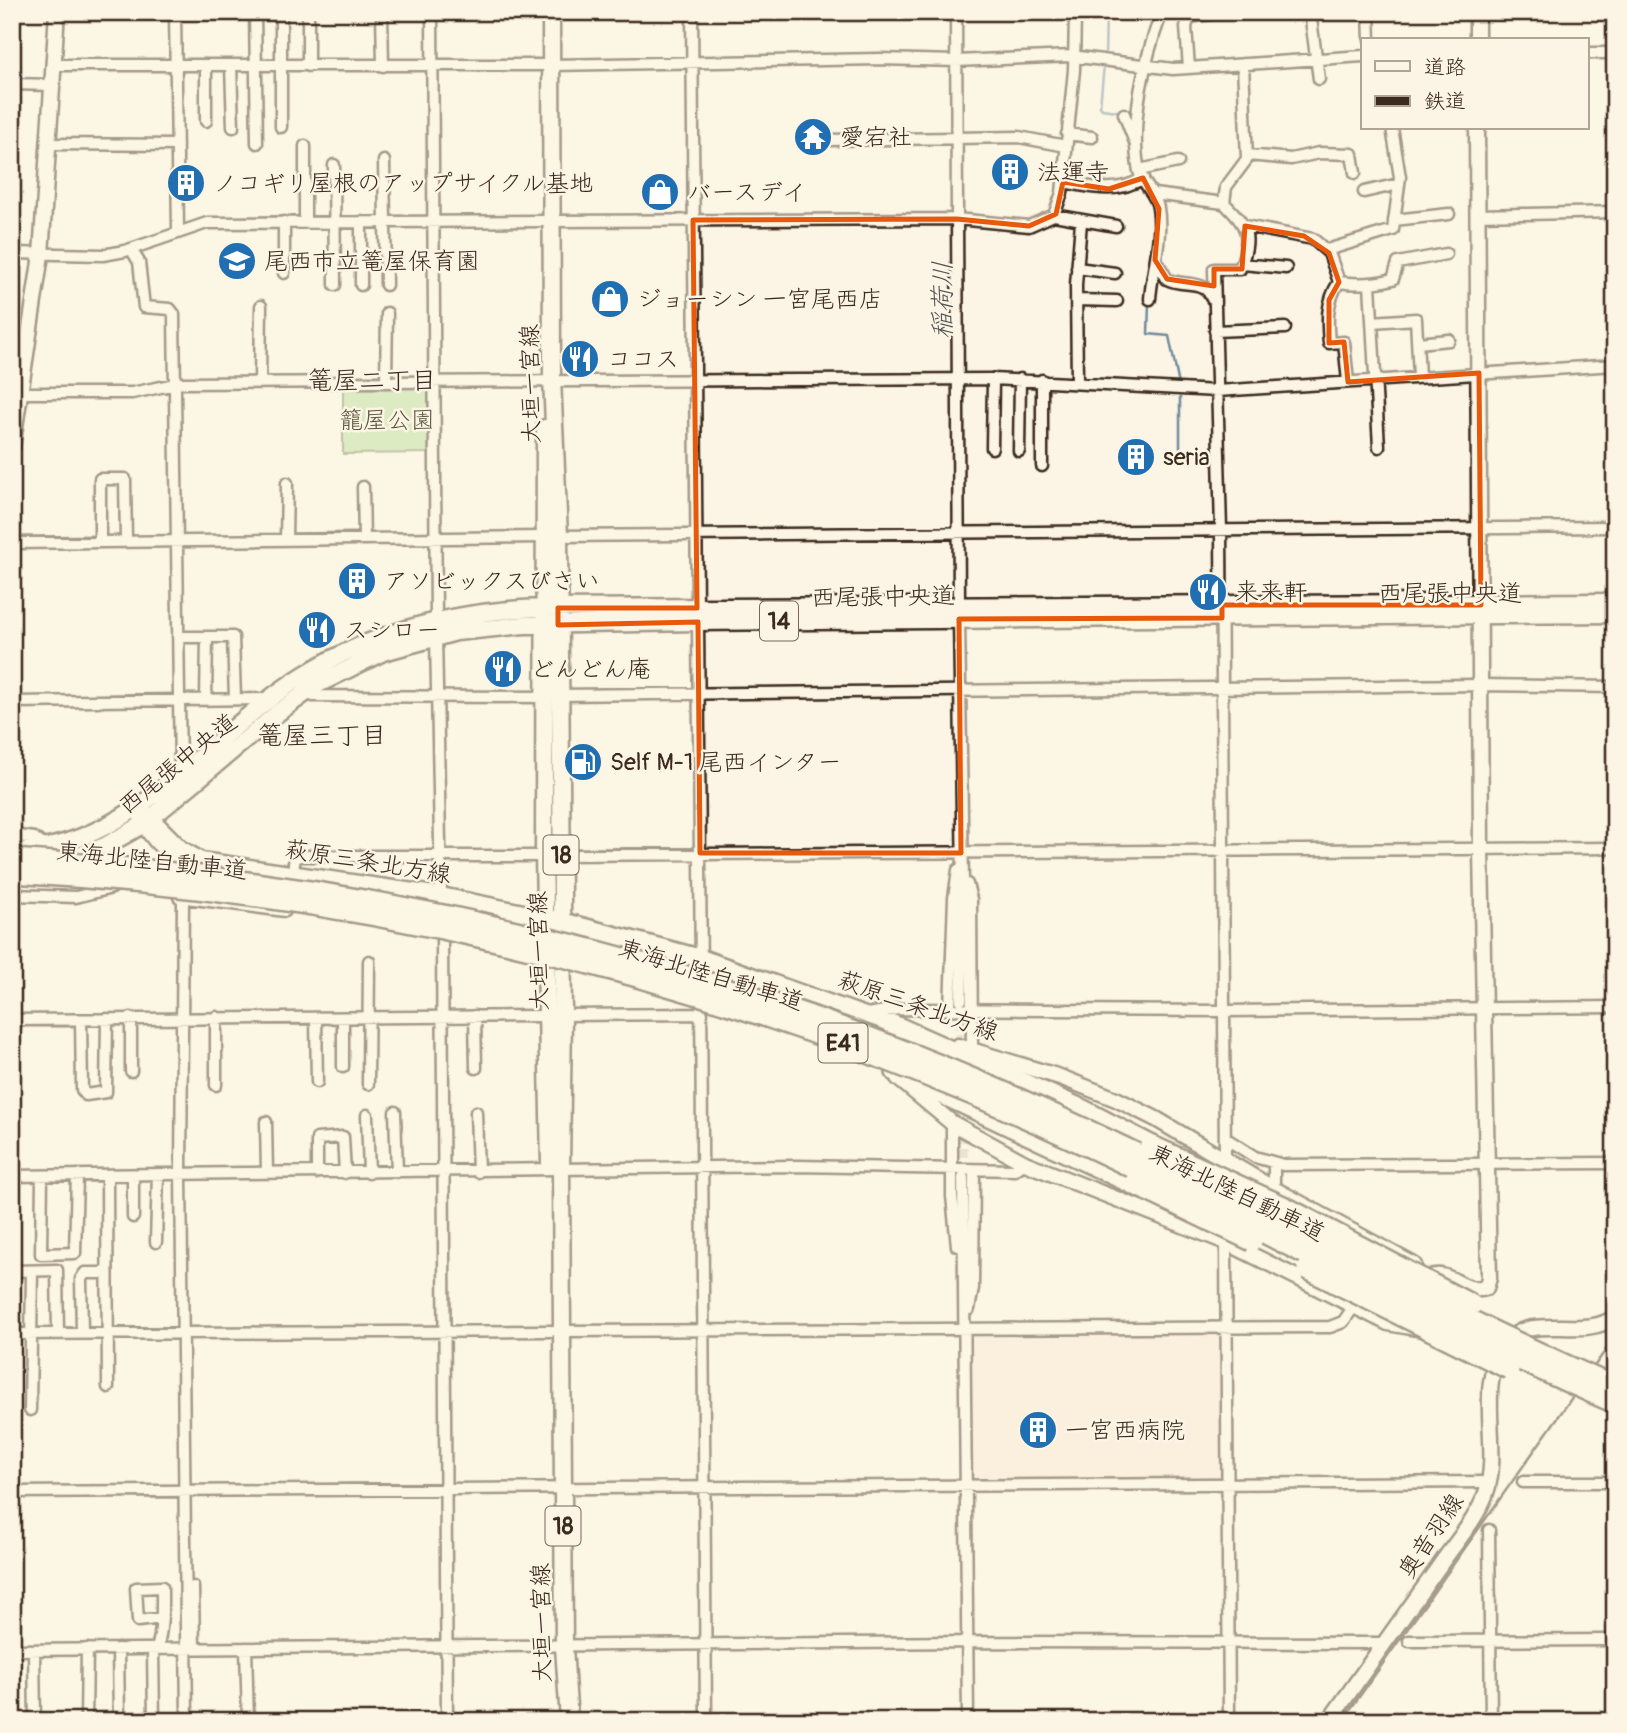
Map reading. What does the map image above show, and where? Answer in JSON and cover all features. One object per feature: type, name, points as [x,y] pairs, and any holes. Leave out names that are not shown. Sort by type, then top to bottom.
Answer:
[{"type":"highway","name":"東海北陸自動車道","points":[[12,859],[180,872],[349,896],[537,935],[734,990],[858,1033],[1029,1103],[1200,1184],[1474,1321],[1614,1395]]},
{"type":"highway","name":"東海北陸自動車道","points":[[12,873],[154,884],[346,910],[534,948],[730,1004],[855,1048],[1035,1122],[1519,1360],[1614,1395]]},
{"type":"highway","points":[[893,1025],[1083,1110],[1150,1145],[1284,1207],[1614,1395]]},
{"type":"highway","points":[[885,1067],[947,1099],[1133,1184],[1477,1355],[1614,1395]]},
{"type":"main road","points":[[12,447],[41,255],[57,12]]},
{"type":"main road","name":"大垣一宮線","points":[[542,12],[547,65]]},
{"type":"main road","name":"大垣一宮線","points":[[551,12],[547,65],[552,856],[556,1015],[559,1721]]},
{"type":"main road","points":[[1477,12],[1477,38]]},
{"type":"main road","points":[[1429,1278],[1443,1276],[1472,1290],[1488,1286],[1481,850],[1477,130]]},
{"type":"main road","name":"西尾張中央道","points":[[1481,611],[1615,602]]},
{"type":"main road","name":"西尾張中央道","points":[[12,851],[47,848],[94,831],[138,807],[270,699],[312,670],[355,647],[436,628],[492,611],[550,608],[698,615],[1222,611],[1615,614]]},
{"type":"main road","name":"西尾張中央道","points":[[12,873],[87,854],[148,821],[309,690],[359,662],[436,628],[551,625],[698,615]]},
{"type":"main road","name":"萩原三条北方線","points":[[138,807],[176,860],[189,867],[554,924]]},
{"type":"main road","name":"萩原三条北方線","points":[[148,821],[194,858],[441,895],[701,963],[1060,1077],[1116,1099],[1156,1119],[1273,1189],[1386,1248],[1429,1278],[1474,1321],[1505,1344]]},
{"type":"main road","name":"萩原三条北方線","points":[[701,963],[789,1005],[885,1067],[952,1123],[1025,1163],[1226,1242],[1399,1327],[1468,1333],[1505,1344],[1614,1395]]},
{"type":"main road","points":[[1505,1344],[1523,1330],[1584,1329],[1597,1327],[1615,1317]]},
{"type":"main road","name":"奥音羽線","points":[[1329,1721],[1465,1529],[1485,1494],[1488,1482],[1492,1385],[1505,1344]]},
{"type":"main road","name":"大垣一宮線","points":[[559,1647],[569,1721]]},
{"type":"street","points":[[176,12],[178,230]]},
{"type":"street","points":[[256,12],[257,143]]},
{"type":"street","points":[[281,12],[281,127]]},
{"type":"street","points":[[308,12],[308,66]]},
{"type":"street","points":[[382,12],[383,66]]},
{"type":"street","points":[[432,12],[435,538],[441,895]]},
{"type":"street","points":[[692,12],[701,853],[706,1721]]},
{"type":"street","points":[[956,12],[959,691],[963,883],[961,1000]]},
{"type":"street","points":[[1054,215],[1063,182],[1074,56],[1075,12]]},
{"type":"street","points":[[1150,299],[1159,226],[1154,194],[1141,174],[1138,148],[1139,110],[1145,66],[1162,12]]},
{"type":"street","points":[[1171,12],[1189,17],[1216,13]]},
{"type":"street","points":[[1310,12],[1319,79]]},
{"type":"street","points":[[1369,12],[1370,38]]},
{"type":"street","points":[[1189,17],[1186,27],[1189,68]]},
{"type":"street","points":[[1588,53],[1615,53]]},
{"type":"street","points":[[54,65],[547,65],[880,59],[956,61],[1074,56],[1145,66],[1189,68],[1316,57],[1361,56]]},
{"type":"street","points":[[1224,203],[1226,187],[1248,155],[1243,64]]},
{"type":"street","points":[[206,66],[206,121]]},
{"type":"street","points":[[231,66],[233,127]]},
{"type":"street","points":[[12,84],[52,85]]},
{"type":"street","points":[[1124,114],[1138,148]]},
{"type":"street","points":[[1327,250],[1390,232],[1399,184],[1399,160],[1392,130]]},
{"type":"street","points":[[828,140],[955,136],[1067,140],[1092,137]]},
{"type":"street","points":[[49,144],[177,145]]},
{"type":"street","points":[[305,146],[305,222]]},
{"type":"street","points":[[1248,155],[1291,159],[1319,153],[1352,154],[1355,173]]},
{"type":"street","points":[[384,160],[386,285]]},
{"type":"street","points":[[1063,182],[1109,189],[1120,188],[1141,174],[1178,162]]},
{"type":"street","points":[[334,165],[335,285]]},
{"type":"street","points":[[1364,192],[1399,184]]},
{"type":"street","points":[[1154,194],[1224,203],[1245,226],[1304,236],[1327,250],[1339,282],[1329,300],[1326,317],[1329,343],[1344,342],[1348,382]]},
{"type":"street","points":[[1477,215],[1615,212]]},
{"type":"street","points":[[1394,220],[1449,214]]},
{"type":"street","points":[[12,253],[103,255],[207,223],[957,219],[1029,226],[1054,215],[1081,222],[1116,226]]},
{"type":"street","points":[[284,222],[284,274]]},
{"type":"street","points":[[361,222],[361,285]]},
{"type":"street","points":[[1077,382],[1076,300],[1081,222]]},
{"type":"street","points":[[1229,1721],[1222,611],[1214,269],[1240,269],[1245,226]]},
{"type":"street","points":[[131,248],[139,262],[144,307],[170,309],[174,314],[180,773]]},
{"type":"street","points":[[1339,282],[1370,284],[1393,279],[1398,263],[1446,254]]},
{"type":"street","points":[[1155,260],[1167,279],[1201,285],[1208,289],[1214,302]]},
{"type":"street","points":[[1242,264],[1286,268]]},
{"type":"street","points":[[1077,268],[1115,272]]},
{"type":"street","points":[[1370,284],[1379,447]]},
{"type":"street","points":[[1076,300],[1118,301]]},
{"type":"street","points":[[260,383],[261,306]]},
{"type":"street","points":[[386,382],[387,313]]},
{"type":"street","points":[[1372,322],[1416,319],[1419,377]]},
{"type":"street","points":[[1215,331],[1285,328]]},
{"type":"street","points":[[1418,343],[1449,340]]},
{"type":"street","points":[[21,393],[132,393],[175,384],[549,379],[1020,379],[1217,391],[1615,365]]},
{"type":"street","points":[[992,448],[993,379]]},
{"type":"street","points":[[1019,451],[1020,379]]},
{"type":"street","points":[[1042,380],[1042,466]]},
{"type":"street","points":[[100,542],[100,479],[125,479],[126,541]]},
{"type":"street","points":[[286,540],[287,483]]},
{"type":"street","points":[[363,487],[364,538]]},
{"type":"street","points":[[12,543],[1615,527]]},
{"type":"street","points":[[178,637],[233,637],[235,699]]},
{"type":"street","points":[[206,637],[206,699]]},
{"type":"street","points":[[309,690],[313,696],[438,697],[1481,685],[1615,687]]},
{"type":"street","points":[[12,702],[270,699]]},
{"type":"street","points":[[12,835],[34,838],[47,848]]},
{"type":"street","points":[[293,873],[295,856],[1615,848]]},
{"type":"street","points":[[950,1009],[954,898],[961,853]]},
{"type":"street","points":[[961,853],[971,900],[972,1050]]},
{"type":"street","points":[[44,867],[44,896]]},
{"type":"street","points":[[12,895],[89,896],[116,887],[387,927],[513,954]]},
{"type":"street","points":[[183,898],[181,1174],[184,1491],[190,1649]]},
{"type":"street","points":[[387,927],[393,899]]},
{"type":"street","points":[[442,939],[447,1721]]},
{"type":"street","points":[[368,1084],[369,961]]},
{"type":"street","points":[[865,1014],[898,1009],[1224,1011],[1485,1006],[1615,1007]]},
{"type":"street","points":[[12,1020],[183,1017],[369,1019],[702,1014]]},
{"type":"street","points":[[475,1016],[476,1068]]},
{"type":"street","points":[[216,1017],[216,1085]]},
{"type":"street","points":[[131,1018],[131,1071]]},
{"type":"street","points":[[316,1018],[317,1082]]},
{"type":"street","points":[[81,1020],[82,1090],[86,1095],[102,1095],[106,1092],[107,1019]]},
{"type":"street","points":[[343,1019],[343,1067]]},
{"type":"street","points":[[395,1112],[397,1172]]},
{"type":"street","points":[[476,1112],[478,1172]]},
{"type":"street","points":[[367,1115],[369,1173]]},
{"type":"street","points":[[266,1122],[267,1172]]},
{"type":"street","points":[[952,1123],[958,1278],[965,1330]]},
{"type":"street","points":[[317,1172],[317,1139],[343,1137],[345,1173]]},
{"type":"street","points":[[1225,1138],[1255,1157],[1274,1164],[1615,1163]]},
{"type":"street","points":[[12,1176],[703,1170],[797,1166],[1015,1170],[1025,1163]]},
{"type":"street","points":[[1273,1189],[1274,1164]]},
{"type":"street","points":[[965,1330],[973,1288],[974,1170]]},
{"type":"street","points":[[156,1242],[158,1174]]},
{"type":"street","points":[[42,1176],[41,1254],[75,1252],[77,1175]]},
{"type":"street","points":[[107,1175],[108,1387]]},
{"type":"street","points":[[133,1175],[133,1217]]},
{"type":"street","points":[[963,1178],[968,1721]]},
{"type":"street","points":[[12,1334],[1337,1326],[1356,1307],[1386,1248]]},
{"type":"street","points":[[12,1271],[57,1270],[58,1333]]},
{"type":"street","points":[[30,1410],[32,1271]]},
{"type":"street","points":[[82,1333],[81,1279],[85,1273],[107,1273]]},
{"type":"street","points":[[12,1492],[1488,1482]]},
{"type":"street","points":[[1523,1482],[1615,1482]]},
{"type":"street","points":[[1489,1530],[1491,1721]]},
{"type":"street","points":[[187,1721],[193,1587]]},
{"type":"street","points":[[154,1721],[155,1649],[162,1619]]},
{"type":"street","points":[[1409,1641],[1615,1640]]},
{"type":"street","points":[[12,1650],[967,1642],[1385,1643]]},
{"type":"street","points":[[246,1648],[248,1721]]},
{"type":"street","points":[[86,1721],[87,1649]]},
{"type":"street","points":[[118,1649],[119,1721]]},
{"type":"street","points":[[34,1650],[35,1721]]},
{"type":"highlighted area","points":[[1143,178],[1159,209],[1155,260],[1167,279],[1214,286],[1214,269],[1242,269],[1245,226],[1304,236],[1329,253],[1339,282],[1329,300],[1329,343],[1344,342],[1348,382],[1479,373],[1481,605],[1222,605],[1222,618],[959,619],[961,853],[700,853],[698,622],[558,625],[558,608],[697,608],[693,220],[957,219],[1029,226],[1056,214],[1063,182],[1109,189]]},
{"type":"shaded area","points":[[1221,1333],[1224,1481],[970,1483],[971,1336]]},
{"type":"green space","name":"籠屋公園","points":[[430,387],[430,453],[343,454],[343,388]]},
{"type":"waterway","points":[[1105,57],[1106,12]]},
{"type":"waterway","points":[[1104,65],[1100,106],[1102,109],[1123,112]]},
{"type":"waterway","points":[[1149,303],[1148,334],[1169,336],[1179,385]]},
{"type":"waterway","points":[[1180,398],[1180,453],[1212,453]]},
{"type":"tunnel","points":[[961,1004],[961,1052]]},
{"type":"tunnel","points":[[962,1102],[963,1175]]},
{"type":"railway","points":[[1342,1721],[1615,1337]]},
{"type":"place","name":"愛宕社","points":[[813,137]]},
{"type":"place","name":"法運寺","points":[[1010,172]]},
{"type":"place","name":"ノコギリ屋根のアップサイクル基地","points":[[186,183]]},
{"type":"place","name":"バースデイ","points":[[660,192]]},
{"type":"place","name":"尾西市立篭屋保育園","points":[[237,261]]},
{"type":"place","name":"ジョーシン 一宮尾西店","points":[[610,299]]},
{"type":"place","name":"ココス","points":[[580,359]]},
{"type":"place","name":"seria","points":[[1136,457]]},
{"type":"place","name":"アソビックスびさい","points":[[357,581]]},
{"type":"place","name":"来来軒","points":[[1208,592]]},
{"type":"place","name":"スシロー","points":[[317,630]]},
{"type":"place","name":"どんどん庵","points":[[503,669]]},
{"type":"place","name":"Self M-1 尾西インター","points":[[583,762]]},
{"type":"place","name":"一宮西病院","points":[[1038,1430]]},
{"type":"district","name":"篭屋二丁目","points":[[372,381]]},
{"type":"district","name":"篭屋三丁目","points":[[322,736]]},
{"type":"water label","name":"稲荷川","points":[[943,300]]}]
